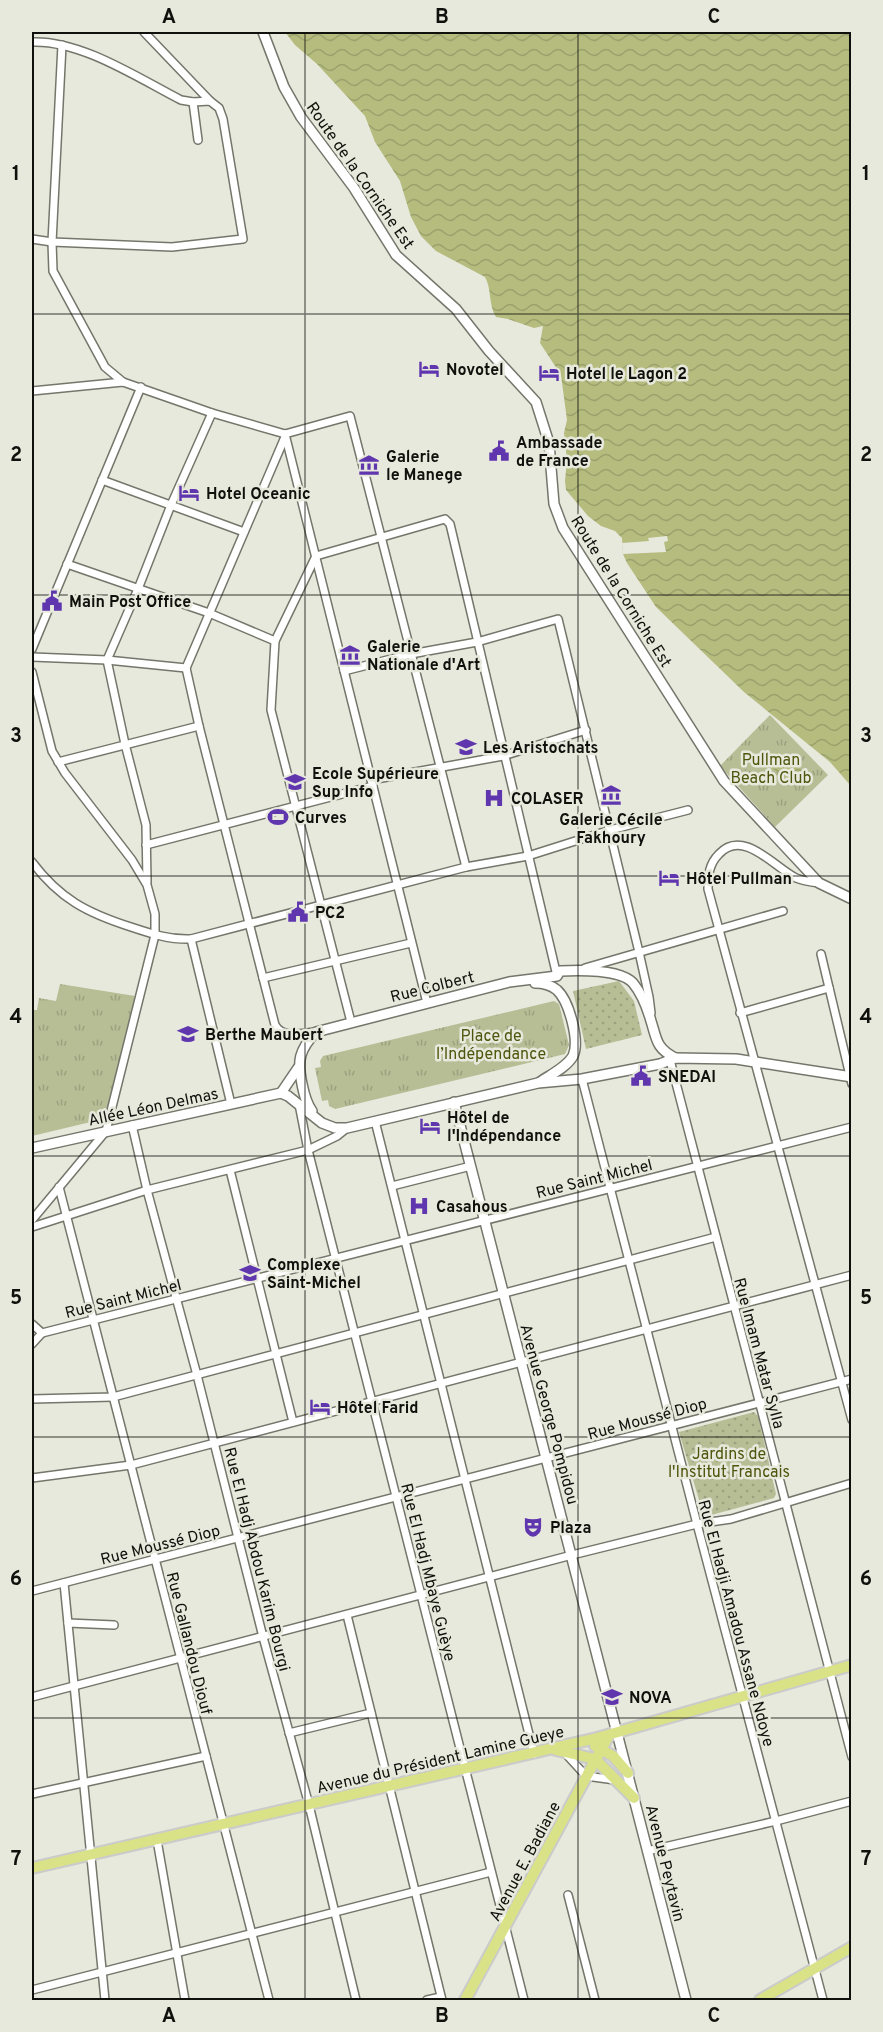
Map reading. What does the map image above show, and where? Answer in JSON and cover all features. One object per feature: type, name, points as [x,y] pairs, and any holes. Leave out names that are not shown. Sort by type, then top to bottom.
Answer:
[{"type":"main road","name":"Avenue du Président Lamine Gueye","points":[[32,1868],[223,1823],[559,1750],[580,1742],[852,1665]]},
{"type":"main road","name":"Avenue E. Badiane","points":[[465,2001],[506,1929],[555,1831],[601,1748],[613,1734]]},
{"type":"main road","points":[[580,1742],[601,1748],[613,1756],[628,1773]]},
{"type":"main road","points":[[559,1750],[595,1759],[634,1798]]},
{"type":"main road","points":[[760,2001],[852,1947]]},
{"type":"street","points":[[32,239],[52,242],[172,247],[243,239],[222,112],[144,32]]},
{"type":"street","name":"Route de la Corniche Est","points":[[263,32],[284,87],[300,117],[354,188],[396,255],[456,309],[489,351],[536,402],[549,443],[554,504],[562,528],[718,773],[800,865],[819,883],[852,899]]},
{"type":"street","points":[[32,42],[48,42],[90,54],[181,100],[210,101]]},
{"type":"street","points":[[62,45],[52,242],[53,271],[105,367],[123,382]]},
{"type":"street","points":[[193,102],[198,140]]},
{"type":"street","points":[[32,391],[123,382],[285,436],[350,416],[466,867]]},
{"type":"street","points":[[32,648],[141,387]]},
{"type":"street","points":[[32,1220],[106,1131],[155,935],[155,914],[147,885],[146,825],[125,744],[107,660],[212,413]]},
{"type":"street","points":[[285,436],[186,668],[274,1025],[285,1034],[316,1032]]},
{"type":"street","points":[[285,436],[426,1003]]},
{"type":"street","points":[[102,480],[244,532]]},
{"type":"street","points":[[351,1022],[271,710],[275,641],[316,556],[445,519],[449,523],[557,976]]},
{"type":"street","points":[[67,564],[209,613],[275,641]]},
{"type":"street","points":[[344,671],[411,654],[477,642],[558,619],[650,997],[651,1022]]},
{"type":"street","points":[[32,657],[107,660],[186,668]]},
{"type":"street","points":[[32,672],[52,751],[132,860],[147,885]]},
{"type":"street","points":[[58,762],[199,726]]},
{"type":"street","points":[[146,845],[440,766],[503,756],[586,730]]},
{"type":"street","points":[[32,862],[45,880],[64,897],[84,910],[155,935],[174,939],[191,939],[466,867],[528,856],[610,830],[688,810]]},
{"type":"street","points":[[819,883],[794,877],[747,846],[738,845],[729,847],[716,857],[708,875],[708,889],[718,930],[852,1420]]},
{"type":"street","points":[[580,970],[783,911]]},
{"type":"street","points":[[191,939],[231,1104]]},
{"type":"street","points":[[263,978],[411,943]]},
{"type":"street","points":[[316,1032],[302,1051],[298,1068],[280,1093],[288,1096],[330,1127],[347,1128],[538,1083],[582,1078],[660,1064],[673,1059],[736,1059],[851,1079],[821,954]]},
{"type":"street","points":[[580,970],[617,975],[631,981],[642,996],[657,1042],[673,1059]]},
{"type":"street","name":"Rue Colbert","points":[[316,1032],[509,982],[557,976],[560,971],[580,970]]},
{"type":"street","points":[[509,982],[548,984],[561,994],[568,1008],[575,1036],[573,1056],[567,1063],[538,1083]]},
{"type":"street","points":[[740,1013],[829,988]]},
{"type":"street","name":"Rue Imam Matar Sylla","points":[[673,1059],[716,1237],[852,1757]]},
{"type":"street","points":[[298,1068],[306,1100],[316,1117]]},
{"type":"street","name":"Rue El Hadji Amadou Assane Ndoye","points":[[582,1078],[823,2001]]},
{"type":"street","name":"Allée Léon Delmas","points":[[32,1148],[280,1093]]},
{"type":"street","name":"Avenue George Pompidou","points":[[454,1102],[572,1555],[613,1734]]},
{"type":"street","name":"Rue El Hadj Mbaye Guèye","points":[[299,1104],[308,1150],[524,2001]]},
{"type":"street","points":[[375,1121],[534,1754]]},
{"type":"street","name":"Rue El Hadj Abdou Karim Bourgi","points":[[132,1125],[262,1637],[309,1805],[356,2001]]},
{"type":"street","name":"Rue Saint Michel","points":[[42,1333],[852,1126]]},
{"type":"street","points":[[32,1227],[147,1190],[308,1150],[337,1136],[347,1128]]},
{"type":"street","points":[[392,1186],[471,1166]]},
{"type":"street","points":[[230,1170],[293,1422]]},
{"type":"street","name":"Rue Gallandou Diouf","points":[[59,1187],[269,2001]]},
{"type":"street","points":[[32,1399],[113,1397],[716,1237]]},
{"type":"street","points":[[32,1478],[131,1465],[852,1275]]},
{"type":"street","points":[[32,1324],[42,1333],[32,1344]]},
{"type":"street","name":"Rue Moussé Diop","points":[[32,1591],[852,1379]]},
{"type":"street","points":[[32,1697],[572,1555],[697,1524],[731,1519],[852,1484]]},
{"type":"street","points":[[64,1583],[105,2001]]},
{"type":"street","points":[[346,1615],[441,1999],[427,2001]]},
{"type":"street","points":[[68,1623],[114,1625]]},
{"type":"street","points":[[289,1734],[371,1713]]},
{"type":"street","name":"Avenue Peytavin","points":[[613,1734],[628,1773],[686,2001]]},
{"type":"street","points":[[559,1750],[586,1776],[615,1780]]},
{"type":"street","points":[[32,1794],[206,1756]]},
{"type":"street","points":[[647,1851],[852,1801]]},
{"type":"street","points":[[157,1840],[185,2001]]},
{"type":"street","points":[[32,1990],[491,1872]]},
{"type":"street","points":[[568,1894],[596,2001]]},
{"type":"green space","name":"Pullman Beach Club","points":[[770,715],[828,775],[775,827],[720,766]]},
{"type":"green space","points":[[619,981],[634,1001],[642,1035],[586,1049],[573,991]]},
{"type":"green space","points":[[60,984],[135,996],[110,1107],[99,1120],[32,1136],[32,1010],[37,1010],[39,998],[56,1001]]},
{"type":"green space","name":"Place de l’Indépendance","points":[[554,1001],[559,1004],[569,1045],[565,1054],[335,1109],[329,1106],[328,1100],[322,1101],[315,1068],[321,1067],[320,1061],[323,1056]]},
{"type":"green space","name":"Jardins de l'Institut Francais","points":[[754,1412],[758,1416],[776,1494],[774,1498],[704,1517],[679,1432]]},
{"type":"water","points":[[285,32],[851,32],[851,786],[830,762],[744,692],[656,607],[627,563],[623,554],[622,538],[615,531],[601,526],[588,516],[566,490],[567,460],[564,433],[567,420],[561,375],[540,343],[543,326],[534,328],[496,317],[485,277],[436,251],[421,236],[411,217],[400,181],[375,142],[365,116]]},
{"type":"water","points":[[777,752],[802,770],[791,786],[787,783],[788,780],[768,765]]},
{"type":"pier","points":[[667,536],[668,541],[664,542],[666,552],[623,554],[622,543],[649,541],[648,538]]},
{"type":"place","name":"Novotel","points":[[429,369]]},
{"type":"place","name":"Hotel le Lagon 2","points":[[549,373]]},
{"type":"place","name":"Ambassade de France","points":[[499,451]]},
{"type":"place","name":"Galerie le Manege","points":[[369,465]]},
{"type":"place","name":"Hotel Oceanic","points":[[189,493]]},
{"type":"place","name":"Main Post Office","points":[[52,601]]},
{"type":"place","name":"Galerie Nationale d'Art","points":[[350,655]]},
{"type":"place","name":"Les Aristochats","points":[[466,747]]},
{"type":"place","name":"Ecole Supérieure Sup Info","points":[[295,782]]},
{"type":"place","name":"Galerie Cécile Fakhoury","points":[[611,795]]},
{"type":"place","name":"COLASER","points":[[494,798]]},
{"type":"place","name":"Curves","points":[[278,817]]},
{"type":"place","name":"Hôtel Pullman","points":[[669,878]]},
{"type":"place","name":"PC2","points":[[298,912]]},
{"type":"place","name":"Berthe Maubert","points":[[188,1034]]},
{"type":"place","name":"SNEDAI","points":[[641,1076]]},
{"type":"place","name":"Hôtel de l'Indépendance","points":[[430,1126]]},
{"type":"place","name":"Casahous","points":[[419,1206]]},
{"type":"place","name":"Complexe Saint-Michel","points":[[250,1273]]},
{"type":"place","name":"Hôtel Farid","points":[[320,1407]]},
{"type":"place","name":"Plaza","points":[[533,1527]]},
{"type":"place","name":"NOVA","points":[[612,1697]]}]
